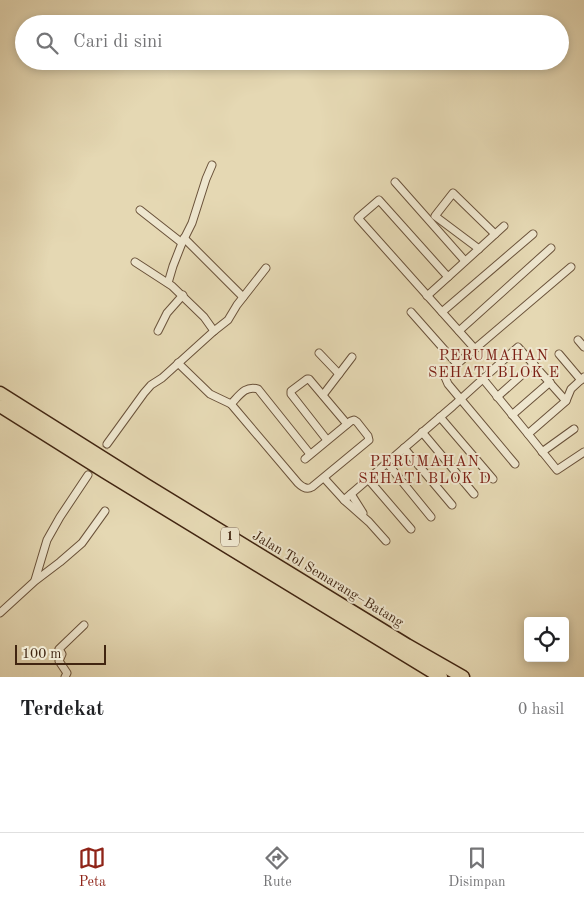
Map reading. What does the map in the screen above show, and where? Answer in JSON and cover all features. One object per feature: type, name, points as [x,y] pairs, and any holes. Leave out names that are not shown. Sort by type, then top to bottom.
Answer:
[{"type":"highway","name":"Jalan Tol Semarang–Batang","points":[[0,393],[146,486],[462,677]]},
{"type":"highway","name":"Jalan Tol Semarang–Batang","points":[[0,406],[155,503],[442,677]]},
{"type":"street","points":[[168,283],[183,241],[192,223],[212,165]]},
{"type":"street","points":[[395,182],[433,219],[465,261]]},
{"type":"street","points":[[433,219],[453,194],[495,234]]},
{"type":"street","points":[[448,277],[379,200],[358,218],[475,349]]},
{"type":"street","points":[[140,210],[183,241],[244,297]]},
{"type":"street","points":[[433,219],[478,249]]},
{"type":"street","points":[[428,296],[504,226]]},
{"type":"street","points":[[442,312],[533,234]]},
{"type":"street","points":[[459,331],[550,248]]},
{"type":"street","points":[[134,262],[168,283],[204,317],[214,331]]},
{"type":"street","points":[[515,464],[460,399],[445,377],[457,364],[571,267]]},
{"type":"street","points":[[107,444],[151,385],[162,378],[230,319],[266,268]]},
{"type":"street","points":[[158,331],[167,313],[182,296]]},
{"type":"street","points":[[411,312],[457,364]]},
{"type":"street","points":[[578,340],[584,347]]},
{"type":"street","points":[[344,500],[518,347],[566,401]]},
{"type":"street","points":[[320,352],[339,374]]},
{"type":"street","points":[[528,434],[566,401],[571,389],[582,379],[559,354]]},
{"type":"street","points":[[323,395],[352,357]]},
{"type":"street","points":[[178,363],[210,394],[231,404],[300,485],[305,488],[310,488],[324,478],[369,440],[354,420],[308,456],[256,388],[246,389],[231,404]]},
{"type":"street","points":[[497,397],[534,364]]},
{"type":"street","points":[[327,440],[290,393],[291,391],[308,378],[347,424]]},
{"type":"street","points":[[482,379],[557,470],[584,452]]},
{"type":"street","points":[[512,415],[550,382]]},
{"type":"street","points":[[440,417],[493,479]]},
{"type":"street","points":[[542,452],[574,429]]},
{"type":"street","points":[[422,432],[474,494]]},
{"type":"street","points":[[404,448],[452,505]]},
{"type":"street","points":[[387,463],[431,517]]},
{"type":"street","points":[[34,581],[47,540],[88,475]]},
{"type":"street","points":[[324,478],[386,541]]},
{"type":"street","points":[[368,479],[411,529]]},
{"type":"street","points":[[351,494],[369,522]]},
{"type":"street","points":[[0,613],[34,581],[82,543],[105,511]]},
{"type":"street","points":[[65,677],[67,673],[58,661],[62,654],[59,649],[84,625]]},
{"type":"tunnel","points":[[88,475],[107,444]]},
{"type":"district","name":"PERUMAHAN SEHATI BLOK E","points":[[494,364]]},
{"type":"district","name":"PERUMAHAN SEHATI BLOK D","points":[[425,470]]}]
